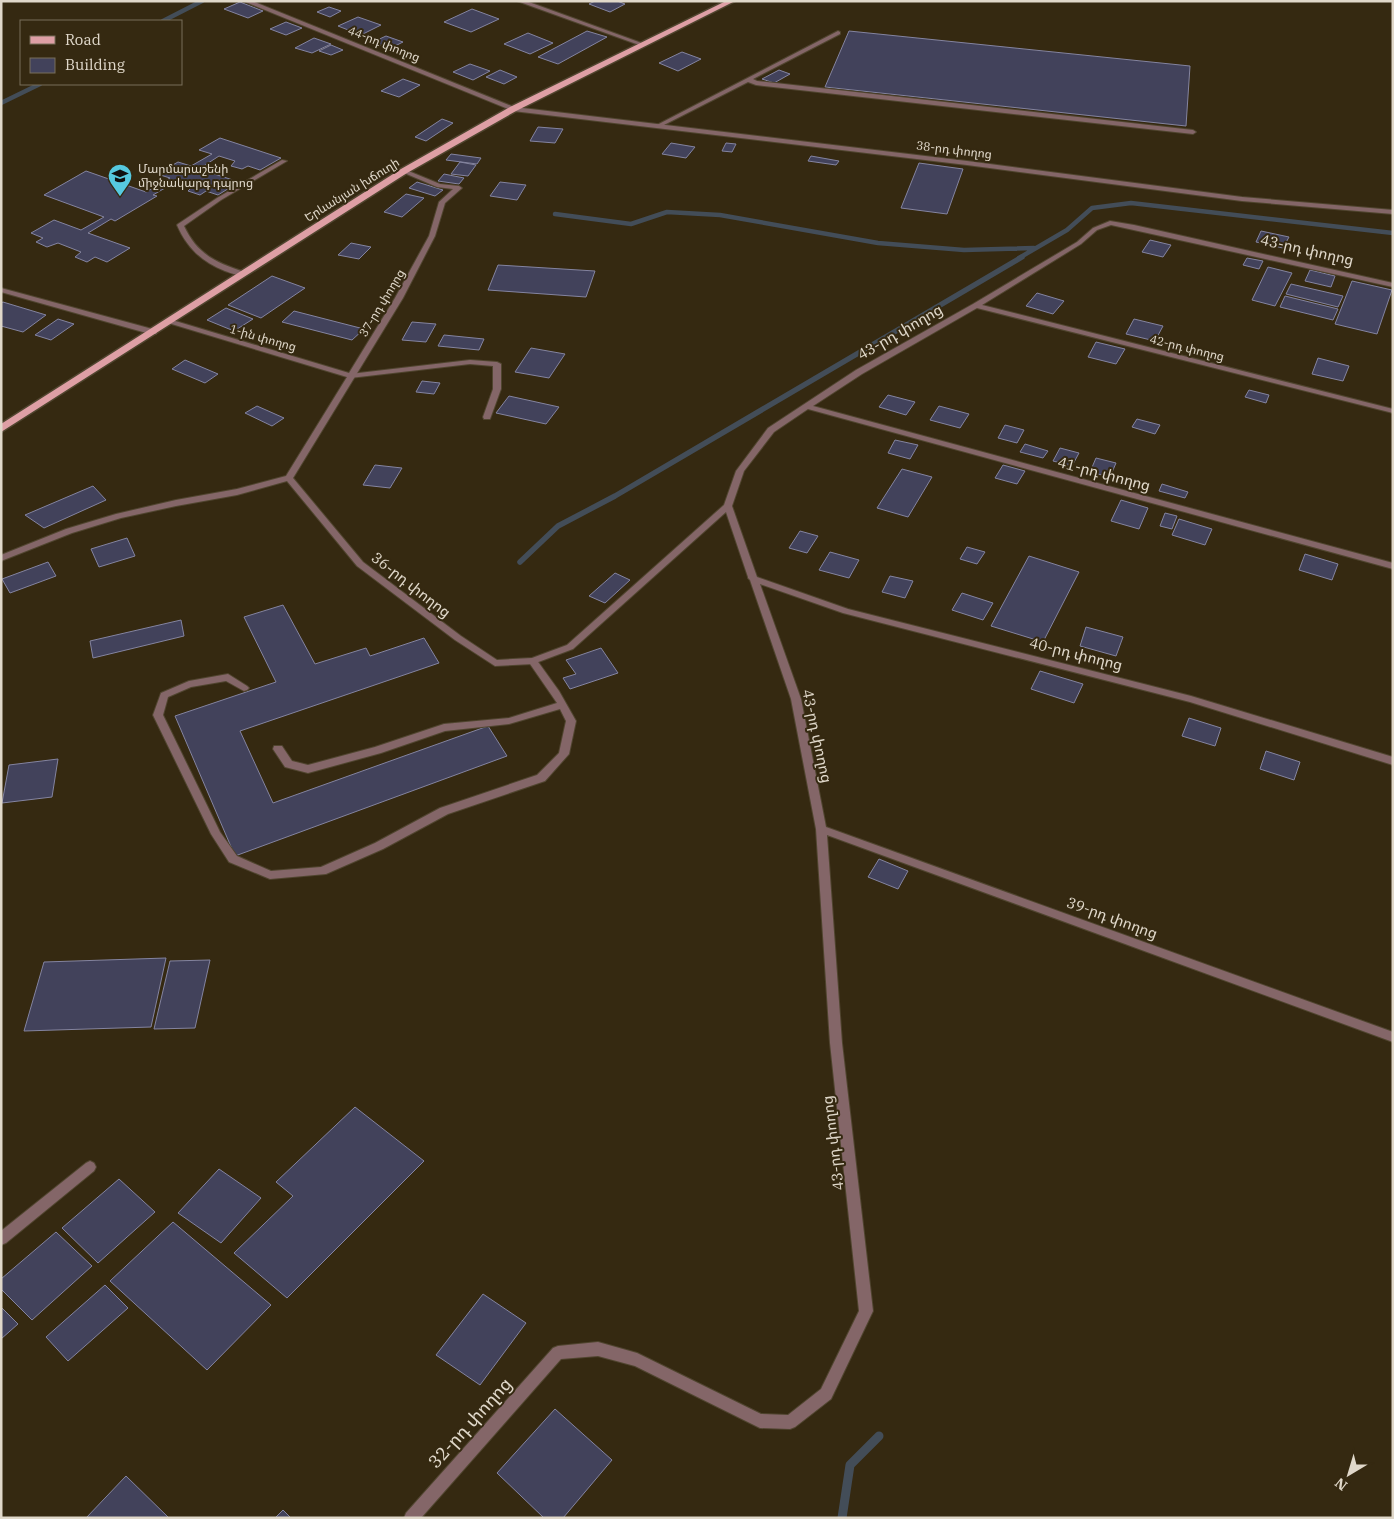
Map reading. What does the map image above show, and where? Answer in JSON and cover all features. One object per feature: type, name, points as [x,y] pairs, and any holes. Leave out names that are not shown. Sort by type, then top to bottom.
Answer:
[{"type":"main road","name":"Երևանյան խճուղի","points":[[1,429],[404,171],[513,109],[732,1]]},
{"type":"street","name":"44-րդ փողոց","points":[[246,1],[513,109]]},
{"type":"street","points":[[520,1],[644,46]]},
{"type":"street","points":[[658,126],[838,32]]},
{"type":"street","points":[[749,80],[756,83],[1193,132]]},
{"type":"street","name":"38-րդ փողոց","points":[[513,109],[967,163],[1242,199],[1393,212]]},
{"type":"street","points":[[242,274],[220,268],[204,257],[186,241],[180,225],[219,199],[284,161]]},
{"type":"street","name":"37-րդ փողոց","points":[[289,478],[399,298],[432,236],[442,202],[459,188],[439,186],[404,171]]},
{"type":"street","name":"43-րդ փողոց","points":[[558,1353],[598,1349],[637,1360],[760,1421],[790,1422],[826,1394],[866,1311],[836,1043],[821,828],[796,699],[728,506],[740,471],[771,430],[859,372],[976,306],[1079,243],[1095,229],[1110,223],[1393,285]]},
{"type":"street","points":[[1,290],[153,332]]},
{"type":"street","name":"42-րդ փողոց","points":[[976,306],[1393,411]]},
{"type":"street","name":"1-ին փողոց","points":[[169,322],[350,376]]},
{"type":"street","points":[[350,376],[470,362],[497,364],[497,389],[487,417]]},
{"type":"street","name":"41-րդ փողոց","points":[[808,407],[1393,566]]},
{"type":"street","points":[[1,558],[69,531],[119,516],[237,492],[289,478]]},
{"type":"street","name":"36-րդ փողոց","points":[[289,478],[360,564],[458,638],[495,663],[533,661],[570,647],[728,506]]},
{"type":"street","name":"40-րդ փողոց","points":[[752,578],[846,611],[1191,699],[1393,761]]},
{"type":"street","points":[[244,688],[228,677],[189,684],[164,695],[158,715],[216,834],[233,859],[270,875],[322,871],[379,846],[444,811],[542,778],[564,754],[571,721],[556,693],[533,661]]},
{"type":"street","points":[[278,749],[289,764],[308,769],[377,750],[444,728],[509,721],[563,705]]},
{"type":"street","name":"39-րդ փողոց","points":[[821,828],[1393,1037]]},
{"type":"street","points":[[1,1239],[90,1166]]},
{"type":"street","name":"32-րդ փողոց","points":[[411,1518],[558,1353]]},
{"type":"building","points":[[595,1],[617,1],[625,4],[610,12],[589,4]]},
{"type":"building","points":[[240,2],[263,11],[248,18],[224,9]]},
{"type":"building","points":[[329,7],[341,11],[330,17],[317,12]]},
{"type":"building","points":[[472,9],[499,19],[471,32],[444,22]]},
{"type":"building","points":[[358,17],[381,25],[361,35],[338,26]]},
{"type":"building","points":[[286,22],[302,28],[286,35],[270,29]]},
{"type":"building","points":[[587,31],[607,37],[558,64],[538,57]]},
{"type":"building","points":[[849,31],[1190,66],[1186,126],[825,87]]},
{"type":"building","points":[[528,33],[553,43],[530,54],[504,44]]},
{"type":"building","points":[[386,36],[403,42],[389,49],[373,42]]},
{"type":"building","points":[[314,38],[331,44],[312,53],[295,48]]},
{"type":"building","points":[[331,45],[343,50],[331,55],[319,51]]},
{"type":"building","points":[[682,52],[701,59],[678,71],[659,63]]},
{"type":"building","points":[[470,64],[490,71],[473,80],[453,72]]},
{"type":"building","points":[[500,70],[517,77],[504,84],[486,77]]},
{"type":"building","points":[[779,70],[790,74],[774,83],[762,79]]},
{"type":"building","points":[[403,79],[420,85],[399,97],[381,91]]},
{"type":"building","points":[[442,119],[453,123],[426,141],[415,137]]},
{"type":"building","points":[[538,127],[563,129],[555,143],[530,141]]},
{"type":"building","points":[[220,138],[281,158],[260,170],[248,166],[242,169],[231,166],[235,161],[219,156],[199,169],[239,182],[218,195],[206,191],[200,195],[188,191],[193,186],[177,181],[153,195],[157,196],[115,221],[111,219],[88,233],[130,248],[107,262],[95,257],[87,262],[75,257],[81,252],[58,243],[47,247],[36,242],[43,238],[31,233],[54,220],[81,230],[104,217],[44,195],[86,171],[146,192],[170,178],[157,174],[178,162],[191,166],[212,154],[199,150]]},
{"type":"building","points":[[671,143],[695,147],[686,158],[662,154]]},
{"type":"building","points":[[726,143],[736,144],[732,152],[722,151]]},
{"type":"building","points":[[451,154],[481,158],[477,164],[446,160]]},
{"type":"building","points":[[811,156],[839,161],[836,165],[808,161]]},
{"type":"building","points":[[460,162],[476,165],[468,176],[451,174]]},
{"type":"building","points":[[919,163],[963,169],[947,214],[901,208]]},
{"type":"building","points":[[444,174],[464,178],[459,184],[438,181]]},
{"type":"building","points":[[417,182],[443,190],[435,196],[409,188]]},
{"type":"building","points":[[500,182],[526,185],[517,200],[490,196]]},
{"type":"building","points":[[406,194],[424,198],[402,217],[384,212]]},
{"type":"building","points":[[1261,231],[1289,237],[1283,248],[1256,242]]},
{"type":"building","points":[[1150,240],[1171,245],[1163,257],[1142,252]]},
{"type":"building","points":[[351,243],[371,247],[359,259],[338,255]]},
{"type":"building","points":[[1247,258],[1263,261],[1259,269],[1243,265]]},
{"type":"building","points":[[498,265],[595,271],[586,297],[488,290]]},
{"type":"building","points":[[1268,267],[1292,273],[1275,306],[1252,300]]},
{"type":"building","points":[[1310,270],[1335,276],[1331,287],[1305,281]]},
{"type":"building","points":[[272,276],[305,288],[261,318],[228,305]]},
{"type":"building","points":[[1352,281],[1392,290],[1377,334],[1335,324]]},
{"type":"building","points":[[1291,284],[1343,296],[1338,307],[1286,294]]},
{"type":"building","points":[[1037,293],[1064,301],[1053,314],[1026,306]]},
{"type":"building","points":[[1285,296],[1338,309],[1333,320],[1280,307]]},
{"type":"building","points":[[1,303],[46,315],[23,332],[1,326]]},
{"type":"building","points":[[226,308],[253,319],[234,331],[207,320]]},
{"type":"building","points":[[294,311],[364,329],[352,340],[282,322]]},
{"type":"building","points":[[58,319],[74,324],[51,340],[35,335]]},
{"type":"building","points":[[1134,319],[1163,326],[1155,341],[1126,334]]},
{"type":"building","points":[[412,322],[436,324],[426,342],[402,340]]},
{"type":"building","points":[[444,335],[484,339],[479,350],[438,346]]},
{"type":"building","points":[[1096,342],[1125,349],[1116,364],[1088,357]]},
{"type":"building","points":[[531,348],[565,354],[549,378],[515,372]]},
{"type":"building","points":[[1318,358],[1349,366],[1343,381],[1312,374]]},
{"type":"building","points":[[185,360],[218,374],[205,383],[172,369]]},
{"type":"building","points":[[422,381],[440,383],[434,394],[416,392]]},
{"type":"building","points":[[1249,390],[1269,395],[1266,403],[1245,397]]},
{"type":"building","points":[[888,395],[915,402],[906,415],[879,407]]},
{"type":"building","points":[[509,396],[559,407],[546,424],[496,413]]},
{"type":"building","points":[[257,406],[284,418],[272,426],[245,413]]},
{"type":"building","points":[[939,406],[969,414],[960,428],[930,420]]},
{"type":"building","points":[[1137,419],[1160,425],[1155,434],[1132,427]]},
{"type":"building","points":[[1005,425],[1024,430],[1017,443],[998,438]]},
{"type":"building","points":[[895,440],[918,445],[910,459],[888,453]]},
{"type":"building","points":[[1025,444],[1048,451],[1043,458],[1020,452]]},
{"type":"building","points":[[1060,448],[1079,453],[1072,466],[1053,461]]},
{"type":"building","points":[[1096,458],[1116,463],[1110,477],[1090,472]]},
{"type":"building","points":[[375,465],[402,468],[390,488],[363,485]]},
{"type":"building","points":[[1003,465],[1025,471],[1017,484],[995,478]]},
{"type":"building","points":[[902,469],[932,477],[908,517],[877,508]]},
{"type":"building","points":[[1162,484],[1188,492],[1185,498],[1159,491]]},
{"type":"building","points":[[93,486],[106,500],[44,528],[25,515]]},
{"type":"building","points":[[1121,500],[1148,508],[1139,529],[1111,521]]},
{"type":"building","points":[[1165,513],[1177,516],[1172,529],[1160,526]]},
{"type":"building","points":[[1179,519],[1212,529],[1205,545],[1172,535]]},
{"type":"building","points":[[800,531],[818,536],[807,553],[789,548]]},
{"type":"building","points":[[127,538],[135,556],[99,567],[91,549]]},
{"type":"building","points":[[967,547],[985,552],[977,564],[960,559]]},
{"type":"building","points":[[830,552],[859,560],[849,578],[819,570]]},
{"type":"building","points":[[1305,554],[1338,564],[1332,580],[1299,570]]},
{"type":"building","points":[[1029,556],[1079,572],[1043,642],[991,626]]},
{"type":"building","points":[[48,562],[56,576],[10,593],[2,579]]},
{"type":"building","points":[[615,573],[630,580],[605,603],[589,596]]},
{"type":"building","points":[[890,576],[913,581],[905,598],[882,592]]},
{"type":"building","points":[[962,593],[993,603],[983,620],[952,610]]},
{"type":"building","points":[[283,605],[315,664],[366,648],[370,656],[424,638],[439,663],[240,731],[273,803],[488,726],[507,756],[235,856],[175,716],[276,682],[244,617]]},
{"type":"building","points":[[181,620],[184,636],[93,658],[90,641]]},
{"type":"building","points":[[1086,627],[1123,637],[1116,656],[1080,646]]},
{"type":"building","points":[[601,648],[618,673],[570,689],[563,678],[576,674],[566,660]]},
{"type":"building","points":[[1040,671],[1083,684],[1074,703],[1031,689]]},
{"type":"building","points":[[1189,718],[1221,728],[1215,746],[1182,736]]},
{"type":"building","points":[[1266,751],[1300,762],[1294,780],[1260,769]]},
{"type":"building","points":[[58,759],[52,797],[2,803],[9,765]]},
{"type":"building","points":[[879,859],[908,871],[898,889],[868,877]]},
{"type":"building","points":[[166,958],[151,1027],[24,1031],[44,962]]},
{"type":"building","points":[[210,960],[195,1028],[154,1029],[170,961]]},
{"type":"building","points":[[355,1107],[424,1161],[287,1298],[234,1253],[293,1196],[276,1182]]},
{"type":"building","points":[[219,1169],[261,1198],[221,1243],[178,1213]]},
{"type":"building","points":[[119,1179],[155,1212],[98,1263],[62,1228]]},
{"type":"building","points":[[173,1222],[271,1305],[207,1370],[110,1281]]},
{"type":"building","points":[[56,1232],[92,1266],[32,1320],[1,1289],[1,1279]]},
{"type":"building","points":[[105,1285],[128,1308],[68,1361],[46,1337]]},
{"type":"building","points":[[483,1294],[526,1323],[480,1385],[436,1355]]},
{"type":"building","points":[[1,1307],[18,1324],[1,1339]]},
{"type":"building","points":[[555,1409],[612,1460],[563,1518],[544,1518],[497,1473]]},
{"type":"building","points":[[126,1476],[169,1518],[86,1518]]},
{"type":"building","points":[[283,1510],[291,1518],[275,1518]]},
{"type":"waterway","points":[[165,20],[202,1]]},
{"type":"waterway","points":[[1,103],[38,85]]},
{"type":"waterway","points":[[1019,258],[1067,230],[1092,208],[1131,203],[1393,233]]},
{"type":"waterway","points":[[555,214],[631,224],[667,212],[720,215],[878,243],[964,250],[1034,248]]},
{"type":"waterway","points":[[520,562],[558,526],[615,496],[1022,257]]},
{"type":"waterway","points":[[842,1518],[850,1465],[879,1436]]},
{"type":"place","name":"Մարմարաշենի միջնակարգ դպրոց","points":[[120,197]]}]
